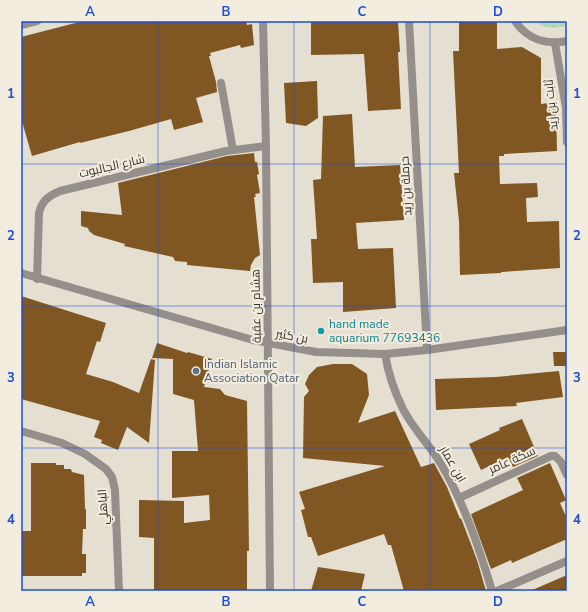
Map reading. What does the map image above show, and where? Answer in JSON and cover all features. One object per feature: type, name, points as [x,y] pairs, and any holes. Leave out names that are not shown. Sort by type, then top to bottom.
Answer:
[{"type":"street","points":[[21,25],[37,21]]},
{"type":"street","name":"هشام بن عقبة","points":[[263,21],[269,344],[270,591]]},
{"type":"street","name":"حرملة بن زيد","points":[[409,21],[427,350]]},
{"type":"street","points":[[515,21],[518,26],[529,36],[541,41],[555,43],[567,41]]},
{"type":"street","name":"ثابت بن زيد","points":[[555,43],[566,108],[567,142]]},
{"type":"street","points":[[221,83],[233,150]]},
{"type":"street","name":"شارع الجالبوت","points":[[37,279],[40,213],[41,207],[48,196],[60,190],[233,150],[266,146]]},
{"type":"street","name":"بن كثير","points":[[21,273],[37,279],[269,344],[316,352],[385,354],[427,350],[567,330]]},
{"type":"street","name":"ابن عمار","points":[[385,354],[387,368],[403,409],[441,464],[459,498],[482,556],[492,591]]},
{"type":"street","name":"الباهلي","points":[[21,430],[62,443],[85,454],[106,469],[112,477],[115,490],[119,591]]},
{"type":"street","name":"سكة عامر","points":[[459,498],[551,456],[555,456],[558,459],[567,475]]},
{"type":"street","points":[[496,591],[567,561]]},
{"type":"green space","points":[[534,21],[567,21],[567,25],[550,28]]},
{"type":"building","points":[[83,21],[246,21],[247,25],[252,24],[254,45],[241,48],[240,45],[210,53],[211,56],[209,56],[217,92],[196,98],[203,122],[174,130],[171,119],[32,156],[21,118],[21,37]]},
{"type":"building","points":[[311,21],[398,21],[401,109],[368,111],[364,54],[311,55]]},
{"type":"building","points":[[459,21],[497,21],[497,49],[522,47],[541,58],[541,104],[556,102],[557,151],[504,154],[504,156],[499,156],[500,184],[537,183],[538,197],[526,198],[527,222],[559,221],[560,268],[460,275],[459,221],[454,173],[459,173],[453,51],[459,51]]},
{"type":"building","points":[[317,81],[318,118],[306,126],[286,123],[284,83]]},
{"type":"building","points":[[352,114],[355,167],[400,165],[404,220],[356,223],[358,249],[393,248],[396,308],[343,312],[343,282],[313,283],[311,239],[317,239],[313,180],[321,179],[323,116]]},
{"type":"building","points":[[254,153],[259,174],[257,175],[260,193],[255,194],[256,197],[254,197],[260,255],[255,258],[251,265],[250,271],[187,265],[187,262],[175,261],[173,257],[124,246],[125,244],[94,235],[88,228],[81,226],[81,211],[122,215],[118,183],[227,156]]},
{"type":"building","points":[[21,296],[106,323],[100,342],[97,341],[86,374],[113,382],[139,393],[151,359],[155,360],[149,443],[127,427],[118,450],[101,443],[102,440],[94,437],[100,421],[21,399]]},
{"type":"building","points":[[157,343],[187,353],[188,352],[212,359],[204,387],[220,389],[225,395],[247,401],[249,551],[247,551],[247,591],[154,591],[154,538],[139,537],[139,500],[184,501],[184,523],[210,520],[209,495],[172,498],[172,451],[198,451],[194,400],[173,394],[173,359],[152,358]]},
{"type":"building","points":[[553,352],[567,352],[567,366],[554,366]]},
{"type":"building","points":[[333,364],[352,364],[367,374],[369,395],[358,423],[395,411],[421,467],[434,463],[447,487],[460,519],[461,518],[477,560],[486,591],[404,591],[391,545],[388,545],[384,534],[318,556],[311,537],[308,537],[301,510],[305,509],[299,492],[385,466],[303,458],[304,397],[309,391],[305,384],[309,375],[317,367]]},
{"type":"building","points":[[559,371],[563,397],[516,403],[517,406],[436,410],[435,379],[496,377]]},
{"type":"building","points":[[522,419],[538,456],[513,467],[508,457],[481,470],[469,444],[500,430],[499,428]]},
{"type":"building","points":[[31,463],[56,463],[56,465],[64,465],[64,469],[71,469],[72,472],[84,475],[86,529],[83,529],[82,554],[86,554],[86,573],[82,573],[82,576],[21,576],[21,531],[31,531]]},
{"type":"building","points":[[550,463],[566,500],[560,503],[567,519],[567,539],[512,563],[511,560],[491,569],[471,514],[523,490],[517,478]]},
{"type":"building","points":[[318,567],[365,574],[361,591],[311,591]]},
{"type":"building","points":[[567,575],[567,591],[530,591]]},
{"type":"place","name":"hand made aquarium 77693436","points":[[321,331]]},
{"type":"place","name":"Indian Islamic Association Qatar","points":[[196,371]]}]
